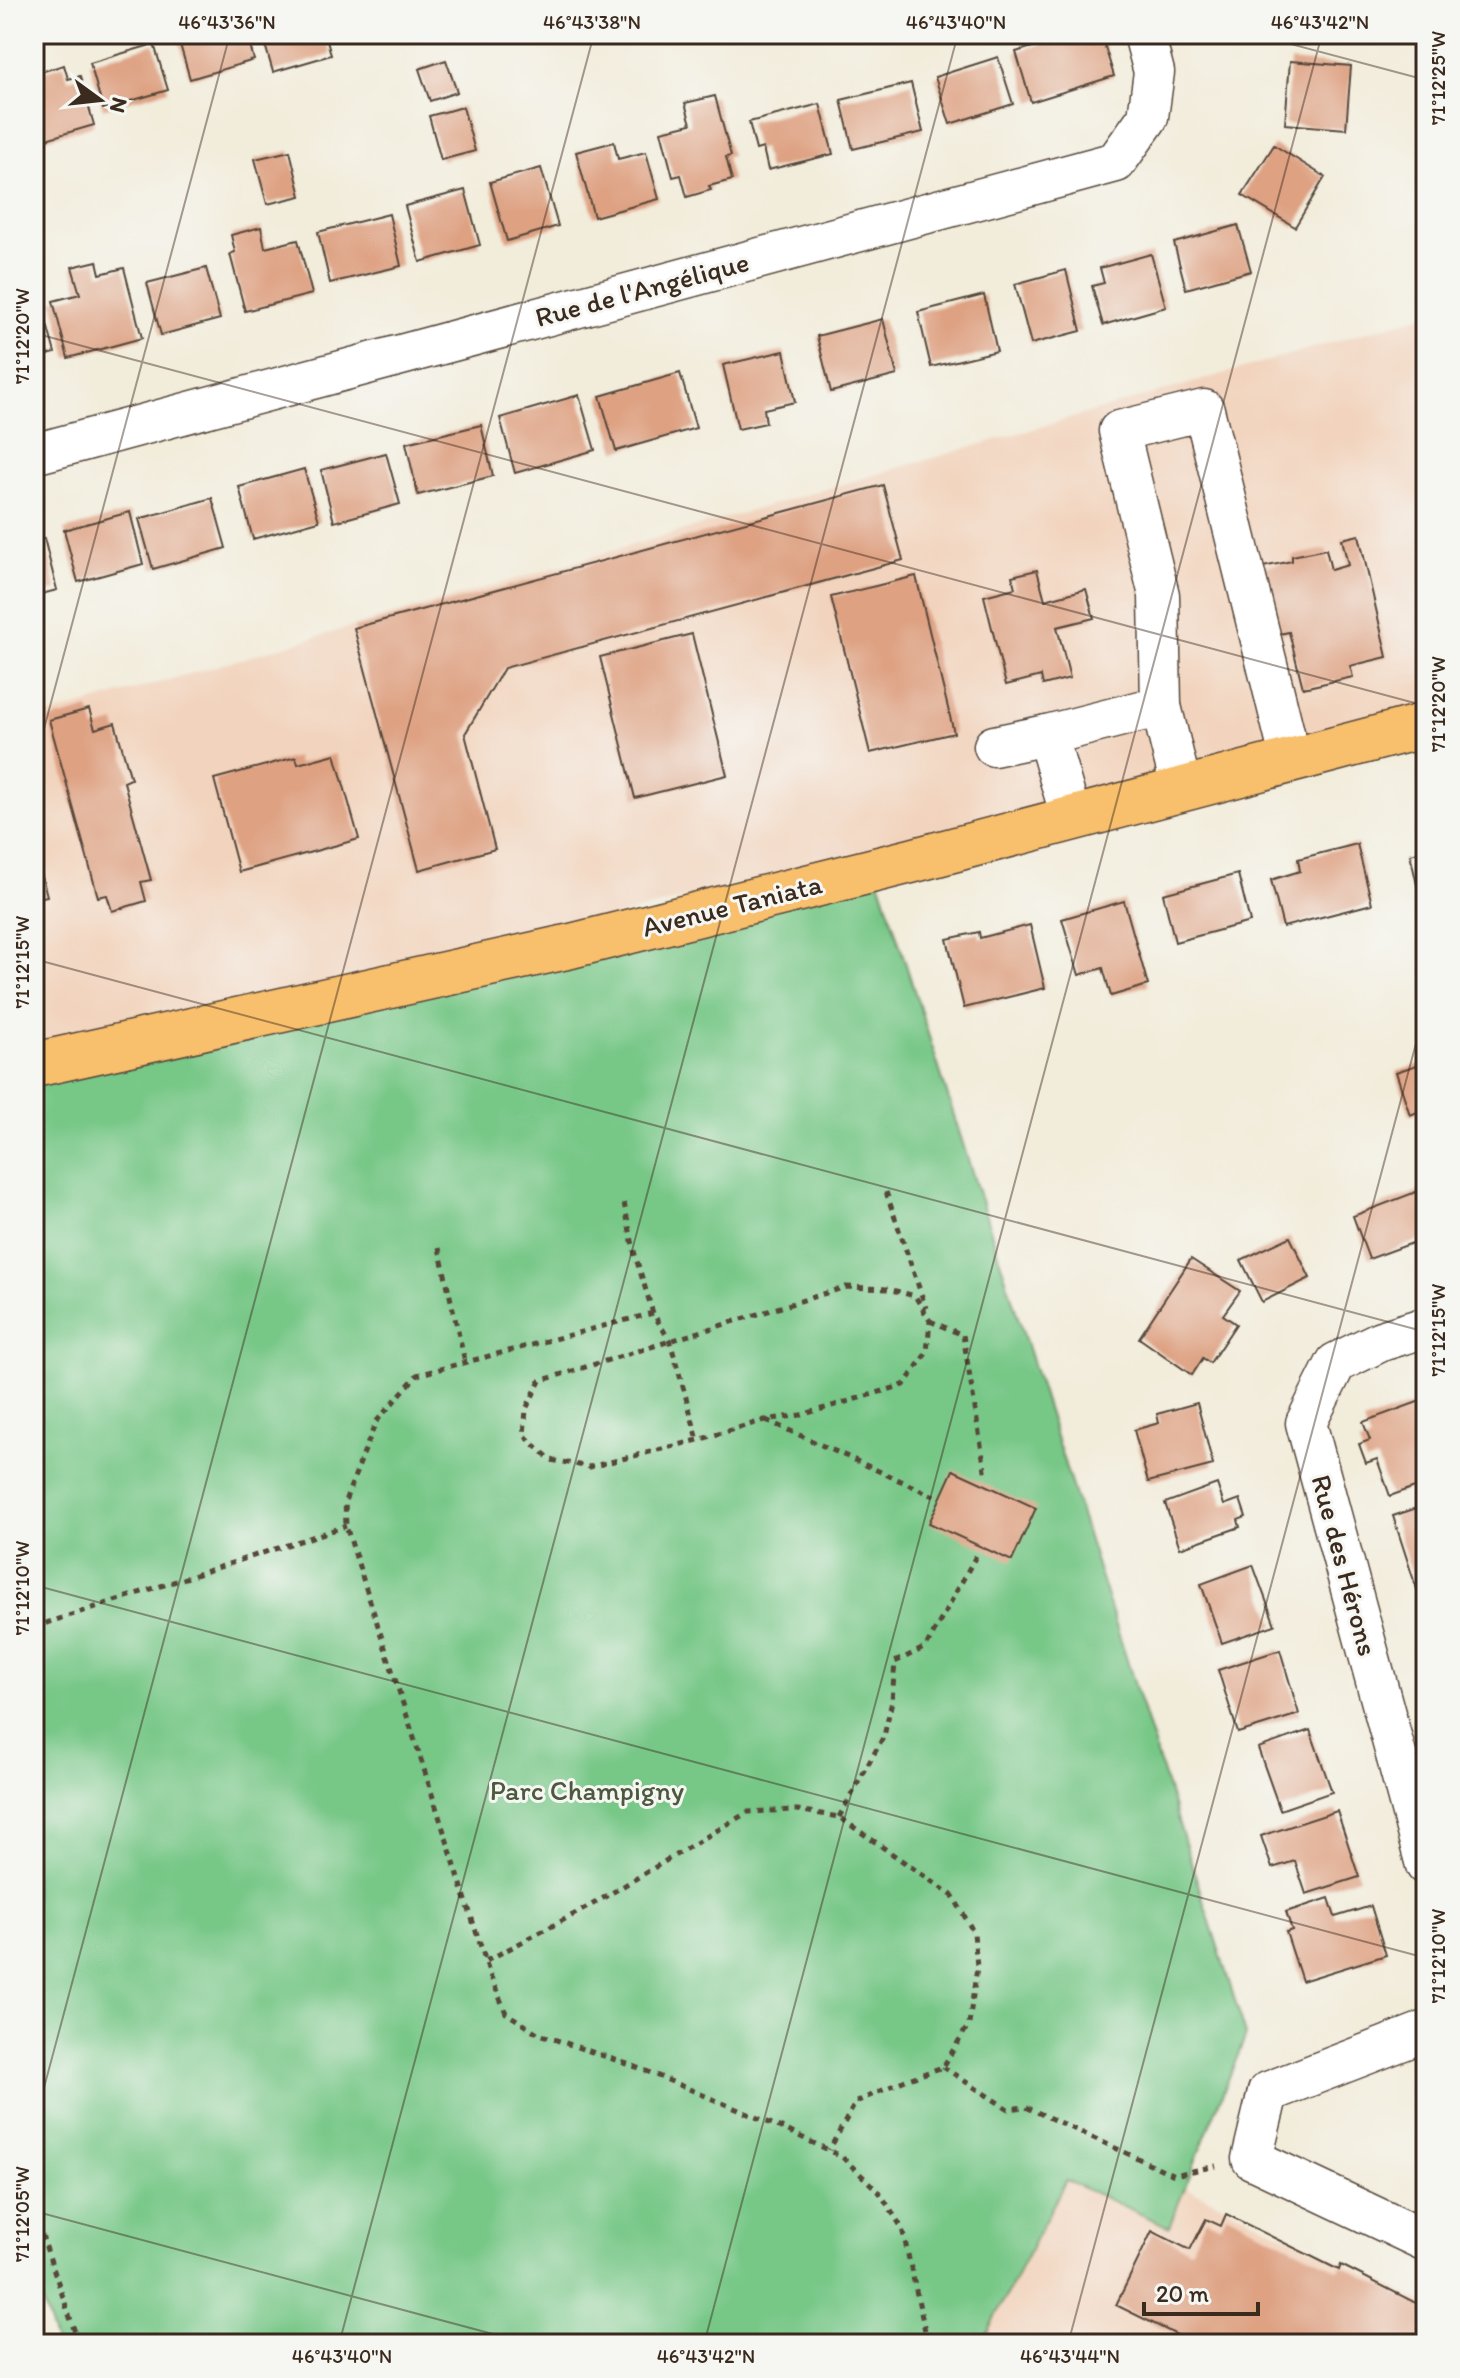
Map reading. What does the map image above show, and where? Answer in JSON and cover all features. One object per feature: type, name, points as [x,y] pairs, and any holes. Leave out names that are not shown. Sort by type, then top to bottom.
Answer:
[{"type":"main road","name":"Avenue Taniata","points":[[34,1065],[571,946],[911,861],[1426,725]]},
{"type":"street","name":"Rue de l'Angélique","points":[[34,454],[1116,162],[1148,117],[1154,72],[1144,34]]},
{"type":"street","points":[[1182,790],[1161,706],[1159,595],[1119,431],[1204,410],[1291,761]]},
{"type":"street","points":[[994,746],[1161,706]]},
{"type":"street","points":[[1047,735],[1071,817]]},
{"type":"street","name":"Rue des Hérons","points":[[1426,1327],[1381,1341],[1336,1363],[1306,1423],[1426,1865]]},
{"type":"street","points":[[1426,2031],[1268,2092],[1252,2159],[1426,2241]]},
{"type":"path","points":[[886,1192],[930,1321],[927,1352],[904,1385],[801,1415],[765,1420],[590,1467],[551,1460],[524,1435],[526,1409],[540,1381],[846,1287],[888,1289],[915,1296],[930,1321],[963,1335],[986,1476]]},
{"type":"path","points":[[624,1203],[635,1255],[653,1313],[670,1341],[698,1440]]},
{"type":"path","points":[[439,1248],[465,1362]]},
{"type":"path","points":[[653,1313],[417,1375],[376,1422],[345,1501],[346,1526],[486,1961],[506,2013],[539,2034],[639,2068],[841,2156],[880,2193],[902,2228],[928,2344]]},
{"type":"path","points":[[765,1420],[934,1496]]},
{"type":"path","points":[[34,1627],[346,1526]]},
{"type":"path","points":[[839,1817],[884,1736],[892,1701],[895,1662],[926,1647],[977,1554]]},
{"type":"path","points":[[486,1961],[588,1907],[748,1812],[797,1810],[839,1817],[953,1896],[974,1933],[977,1967],[969,2024],[943,2067],[856,2102],[829,2150]]},
{"type":"path","points":[[943,2067],[1008,2109],[1026,2107],[1174,2175]]},
{"type":"path","points":[[34,2212],[79,2344]]},
{"type":"shaded area","points":[[1426,315],[1426,709],[34,1065],[34,719]]},
{"type":"shaded area","points":[[1066,2180],[1169,2227],[1183,2186],[1426,2303],[1426,2344],[981,2344]]},
{"type":"green space","name":"Parc Champigny","points":[[876,870],[1246,2035],[1169,2227],[1066,2180],[981,2344],[56,2344],[34,2275],[34,1066]]},
{"type":"building","points":[[177,34],[247,34],[254,60],[190,79]]},
{"type":"building","points":[[262,34],[325,34],[331,55],[273,72]]},
{"type":"building","points":[[1074,34],[1101,34],[1114,76],[1031,102],[1016,52]]},
{"type":"building","points":[[154,44],[168,90],[103,109],[90,63]]},
{"type":"building","points":[[998,57],[1013,104],[950,124],[935,77]]},
{"type":"building","points":[[446,60],[457,92],[430,101],[419,69]]},
{"type":"building","points":[[1290,61],[1351,66],[1346,129],[1285,124]]},
{"type":"building","points":[[64,65],[68,79],[80,76],[94,125],[36,142],[34,74]]},
{"type":"building","points":[[911,83],[923,132],[853,149],[841,100]]},
{"type":"building","points":[[715,96],[731,156],[726,157],[732,180],[709,186],[711,190],[687,197],[681,175],[673,177],[661,131],[691,124],[685,103]]},
{"type":"building","points":[[820,104],[833,154],[768,170],[763,148],[756,150],[749,122]]},
{"type":"building","points":[[463,107],[475,151],[441,160],[429,116]]},
{"type":"building","points":[[614,142],[618,159],[646,152],[659,199],[594,217],[576,152]]},
{"type":"building","points":[[1274,145],[1325,177],[1295,227],[1242,195]]},
{"type":"building","points":[[290,151],[301,196],[267,204],[255,159]]},
{"type":"building","points":[[541,168],[558,226],[507,241],[490,182]]},
{"type":"building","points":[[465,190],[480,245],[420,262],[405,206]]},
{"type":"building","points":[[389,214],[401,266],[330,283],[318,232]]},
{"type":"building","points":[[1238,225],[1251,271],[1186,289],[1174,243]]},
{"type":"building","points":[[261,227],[265,248],[298,240],[312,294],[245,311],[230,254],[235,252],[231,235]]},
{"type":"building","points":[[1151,254],[1166,307],[1103,325],[1092,286],[1104,283],[1100,268]]},
{"type":"building","points":[[97,261],[100,274],[124,268],[142,338],[68,358],[53,301],[80,294],[72,267]]},
{"type":"building","points":[[206,268],[220,319],[161,335],[147,283]]},
{"type":"building","points":[[1066,270],[1081,331],[1031,344],[1015,284]]},
{"type":"building","points":[[984,295],[997,351],[931,367],[918,312]]},
{"type":"building","points":[[40,299],[55,353],[34,359],[34,300]]},
{"type":"building","points":[[883,319],[897,375],[831,392],[817,336]]},
{"type":"building","points":[[784,351],[795,402],[764,409],[766,423],[738,429],[723,365]]},
{"type":"building","points":[[680,373],[696,428],[616,451],[600,396]]},
{"type":"building","points":[[579,395],[595,450],[515,473],[500,418]]},
{"type":"building","points":[[481,425],[493,476],[418,495],[406,443]]},
{"type":"building","points":[[386,453],[400,504],[334,522],[321,470]]},
{"type":"building","points":[[304,469],[319,521],[253,539],[239,487]]},
{"type":"building","points":[[883,485],[903,560],[504,668],[465,734],[495,849],[419,870],[354,628]]},
{"type":"building","points":[[212,498],[226,548],[153,569],[139,519]]},
{"type":"building","points":[[130,512],[143,564],[78,582],[64,530]]},
{"type":"building","points":[[1359,535],[1387,657],[1350,666],[1353,677],[1303,688],[1289,632],[1279,634],[1263,567],[1292,561],[1292,556],[1326,549],[1331,570],[1348,565],[1342,539]]},
{"type":"building","points":[[44,538],[57,590],[34,596],[34,541]]},
{"type":"building","points":[[1037,570],[1045,600],[1086,589],[1094,618],[1057,627],[1070,678],[1043,685],[1041,676],[1006,685],[984,596],[1015,588],[1012,576]]},
{"type":"building","points":[[916,576],[954,733],[870,753],[831,597]]},
{"type":"building","points":[[692,634],[727,775],[635,798],[600,657]]},
{"type":"building","points":[[89,709],[95,729],[115,723],[131,779],[124,782],[151,880],[141,882],[146,901],[112,911],[107,895],[98,897],[49,720]]},
{"type":"building","points":[[335,754],[359,839],[239,872],[214,779],[296,757],[298,764]]},
{"type":"building","points":[[1357,844],[1372,904],[1283,927],[1271,880],[1300,871],[1298,859]]},
{"type":"building","points":[[1426,850],[1426,920],[1425,920],[1410,854]]},
{"type":"building","points":[[34,851],[47,896],[34,899]]},
{"type":"building","points":[[1238,874],[1250,922],[1175,942],[1163,894]]},
{"type":"building","points":[[1124,901],[1148,985],[1111,996],[1103,968],[1079,975],[1062,919]]},
{"type":"building","points":[[1030,925],[1045,988],[964,1008],[947,939],[979,932],[980,938]]},
{"type":"building","points":[[1426,1062],[1426,1109],[1410,1115],[1396,1072]]},
{"type":"building","points":[[1421,1190],[1426,1203],[1426,1238],[1369,1259],[1353,1216]]},
{"type":"building","points":[[1290,1237],[1310,1278],[1262,1302],[1241,1260]]},
{"type":"building","points":[[1191,1259],[1240,1291],[1223,1315],[1236,1324],[1210,1363],[1203,1358],[1192,1375],[1139,1338]]},
{"type":"building","points":[[1426,1399],[1426,1483],[1390,1496],[1377,1459],[1366,1463],[1359,1444],[1370,1440],[1363,1422]]},
{"type":"building","points":[[1197,1403],[1213,1465],[1148,1482],[1134,1430],[1159,1423],[1157,1414]]},
{"type":"building","points":[[953,1470],[1036,1508],[1012,1561],[929,1523]]},
{"type":"building","points":[[1217,1484],[1224,1505],[1240,1499],[1246,1517],[1238,1520],[1240,1527],[1180,1548],[1165,1503]]},
{"type":"building","points":[[1426,1505],[1426,1587],[1417,1590],[1393,1516]]},
{"type":"building","points":[[1253,1565],[1275,1625],[1222,1643],[1201,1584]]},
{"type":"building","points":[[1280,1650],[1299,1714],[1238,1733],[1218,1670]]},
{"type":"building","points":[[1310,1730],[1332,1792],[1280,1810],[1258,1748]]},
{"type":"building","points":[[1337,1811],[1359,1877],[1306,1894],[1295,1861],[1272,1868],[1261,1836]]},
{"type":"building","points":[[1329,1898],[1335,1917],[1371,1906],[1386,1955],[1302,1981],[1286,1932],[1292,1930],[1286,1912]]},
{"type":"building","points":[[1226,2214],[1339,2270],[1341,2265],[1426,2308],[1426,2344],[1195,2344],[1116,2305],[1152,2231],[1190,2250],[1206,2219],[1221,2226]]}]
